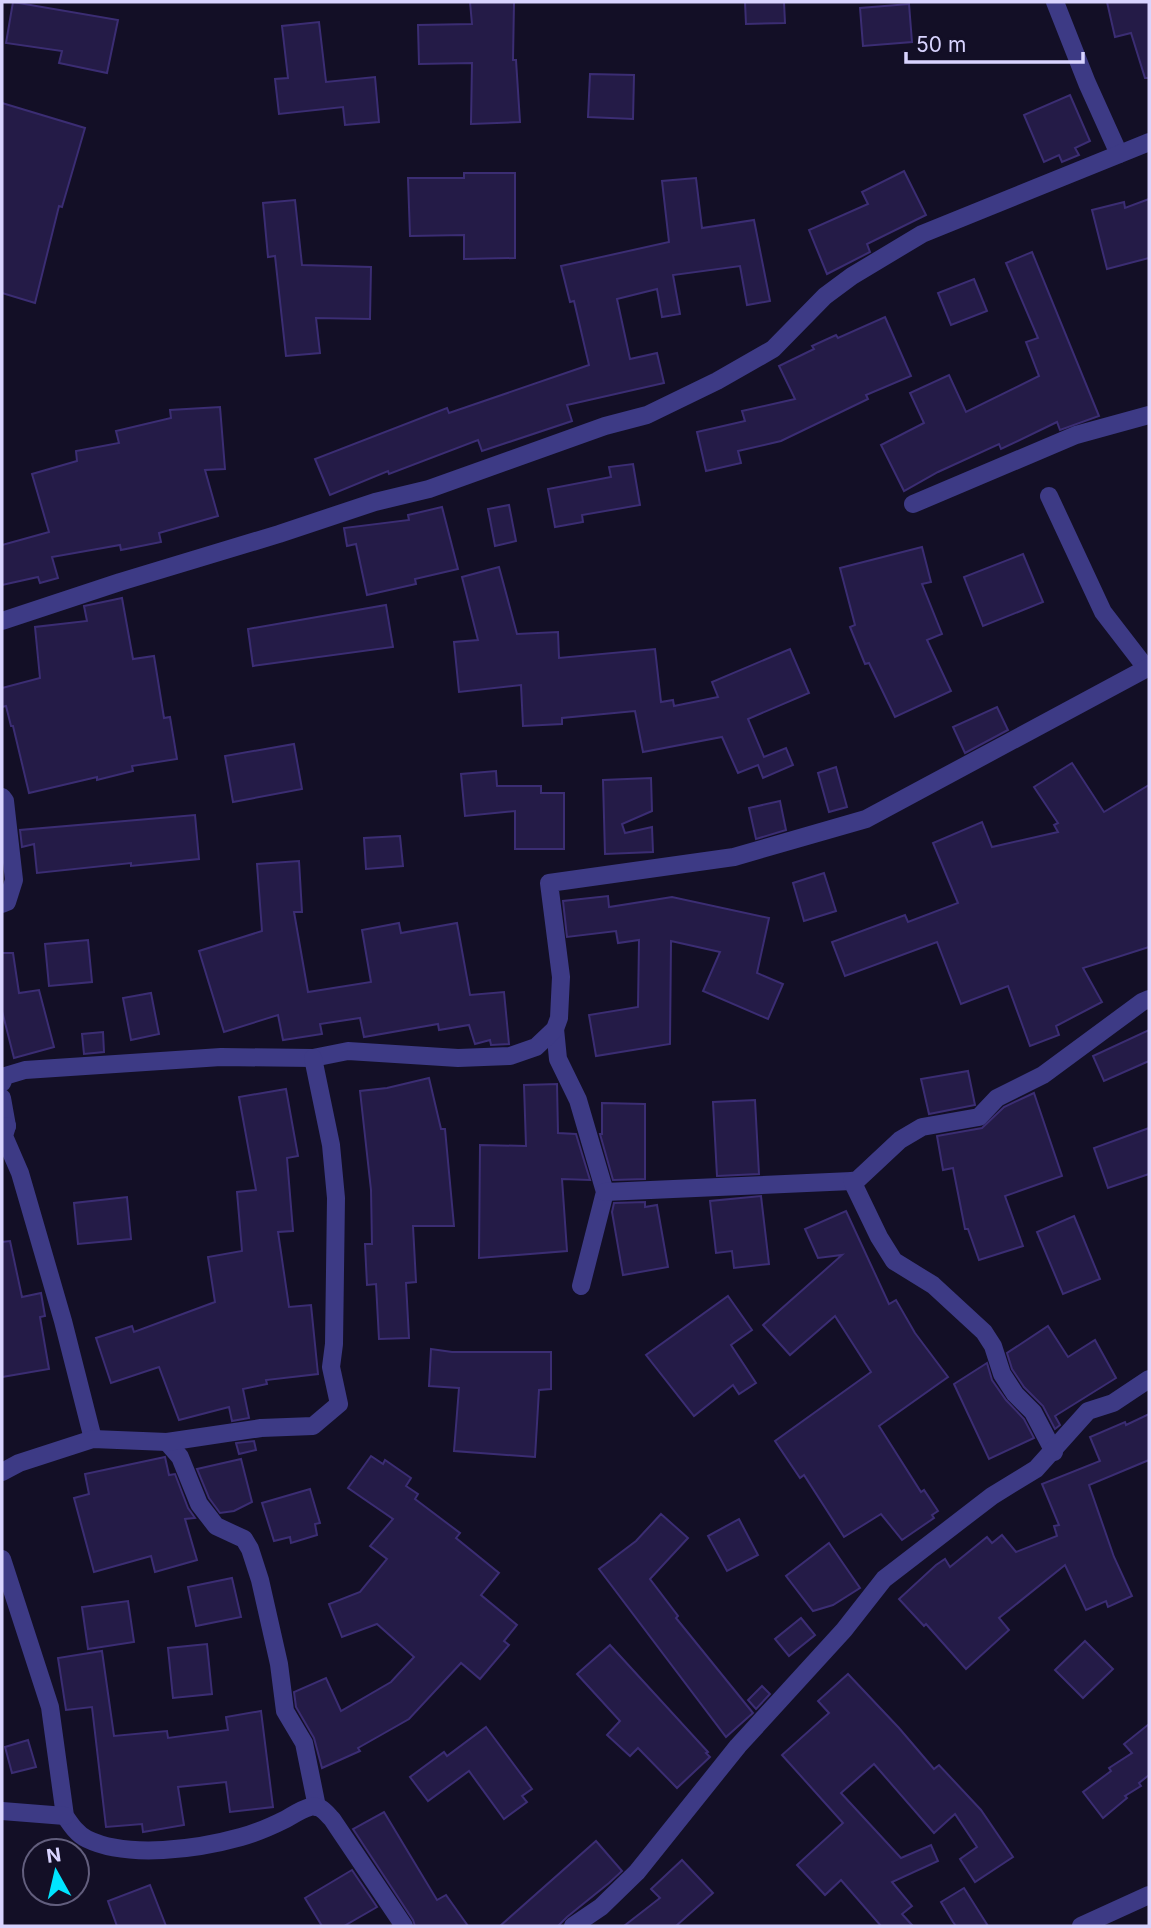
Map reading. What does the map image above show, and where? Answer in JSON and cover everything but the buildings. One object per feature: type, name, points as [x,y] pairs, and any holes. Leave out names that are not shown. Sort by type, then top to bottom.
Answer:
[{"type":"street","points":[[1055,2],[1119,154]]},
{"type":"street","points":[[2,621],[375,502],[429,489],[593,430],[647,415],[717,381],[773,349],[825,296],[852,276],[922,234],[1149,142]]},
{"type":"street","points":[[913,504],[1076,435],[1149,415]]},
{"type":"street","points":[[3,1074],[25,1070],[221,1057],[313,1058],[348,1051],[458,1058],[510,1056],[536,1047],[555,1028],[559,1018],[561,977],[549,883],[734,857],[866,820],[1148,668],[1103,612],[1049,496]]},
{"type":"street","points":[[2,797],[5,802],[14,880],[6,902],[2,904]]},
{"type":"street","points":[[605,1192],[852,1181],[854,1184],[900,1140],[922,1127],[979,1117],[998,1098],[1043,1075],[1149,999]]},
{"type":"street","points":[[555,1028],[558,1059],[578,1100],[605,1192],[581,1286]]},
{"type":"street","points":[[2,1472],[19,1463],[93,1439],[167,1442],[261,1428],[313,1426],[339,1404],[331,1367],[334,1344],[335,1198],[331,1145],[313,1058]]},
{"type":"street","points":[[2,1098],[5,1136],[20,1173],[64,1321],[93,1439]]},
{"type":"street","points":[[852,1181],[879,1237],[894,1261],[933,1285],[984,1332],[993,1346],[1002,1374],[1015,1394],[1032,1412],[1054,1452]]},
{"type":"street","points":[[573,1926],[601,1907],[637,1872],[738,1746],[844,1630],[884,1579],[992,1496],[1036,1469],[1054,1452],[1088,1410],[1113,1403],[1149,1380]]},
{"type":"street","points":[[167,1442],[180,1457],[199,1504],[216,1525],[244,1539],[250,1549],[260,1580],[279,1664],[285,1711],[304,1743],[317,1807]]},
{"type":"street","points":[[2,1559],[50,1707],[65,1816],[73,1829],[85,1839],[114,1848],[177,1849],[241,1837],[310,1807],[317,1807],[332,1819],[404,1926]]},
{"type":"street","points":[[2,1811],[65,1816]]},
{"type":"street","points":[[1089,1924],[1149,1895]]}]
